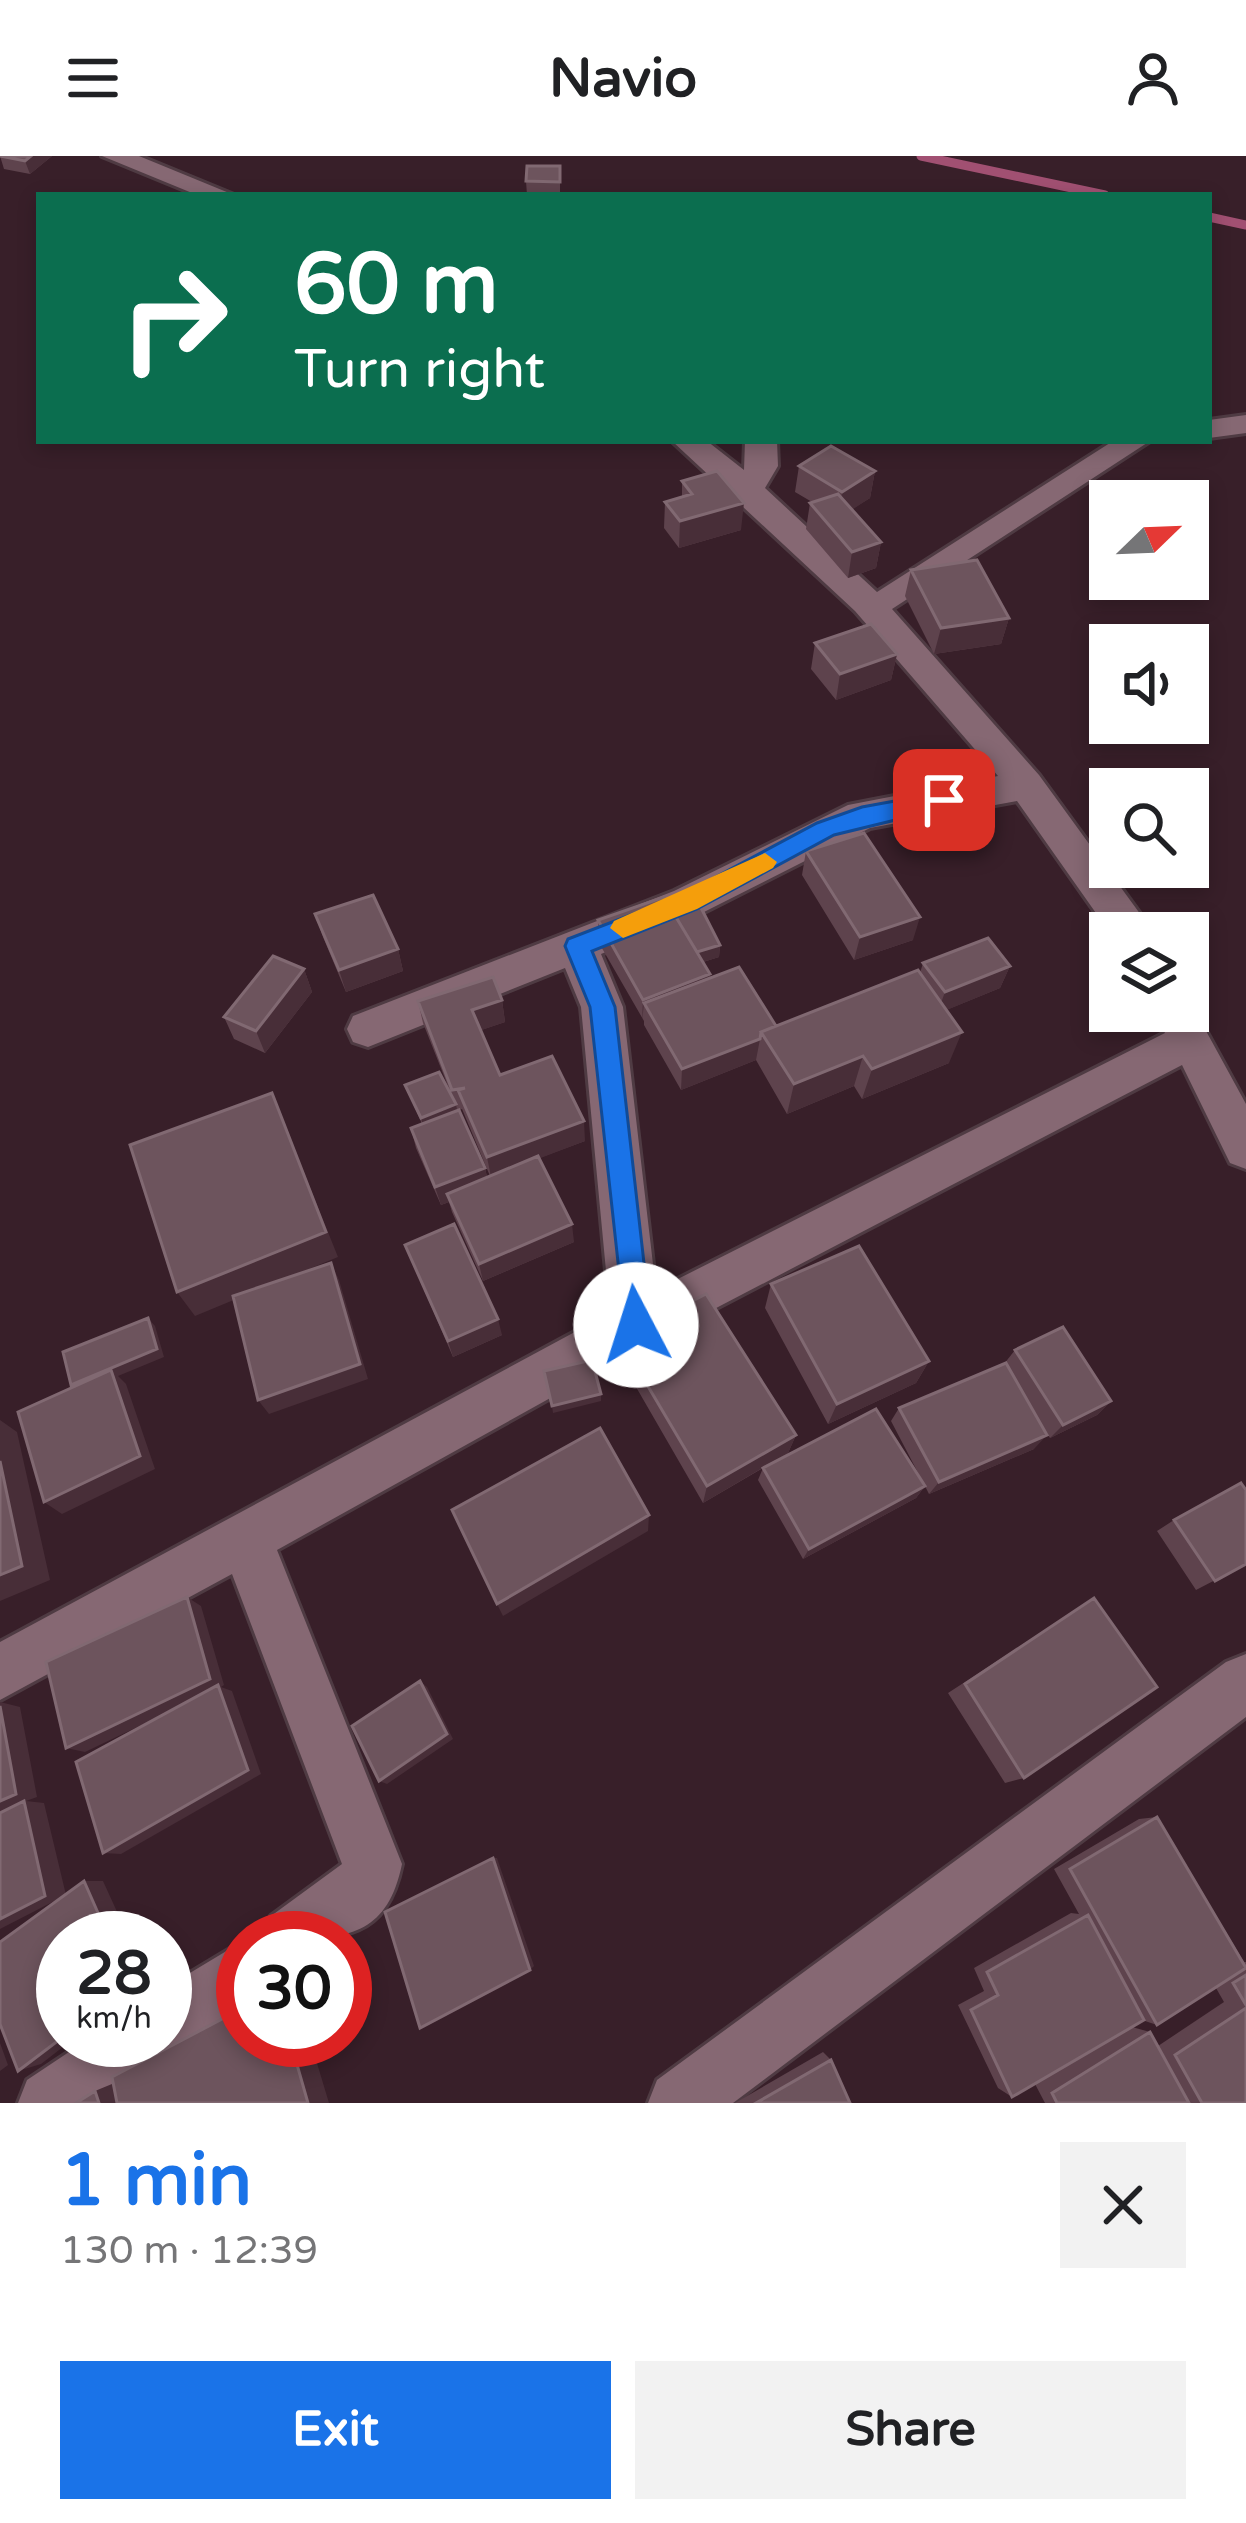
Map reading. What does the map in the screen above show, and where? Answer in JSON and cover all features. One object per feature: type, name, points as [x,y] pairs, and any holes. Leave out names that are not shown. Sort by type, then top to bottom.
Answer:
[{"type":"street","points":[[115,156],[212,192]]},
{"type":"street","points":[[1212,429],[1246,424]]},
{"type":"street","points":[[692,444],[749,488],[877,606],[1026,785],[1118,912]]},
{"type":"street","points":[[749,488],[762,466],[761,444]]},
{"type":"street","points":[[877,606],[1129,444]]},
{"type":"street","points":[[368,1029],[688,902],[825,829],[862,815],[1026,785]]},
{"type":"street","points":[[577,946],[602,1007],[636,1325]]},
{"type":"street","points":[[0,1672],[1172,1032]]},
{"type":"street","points":[[1186,1032],[1246,1149]]},
{"type":"street","points":[[246,1540],[372,1864],[367,1888],[333,1911]]},
{"type":"street","points":[[680,2103],[1246,1682]]},
{"type":"street","points":[[50,2103],[103,2067]]},
{"type":"building","points":[[527,166],[560,166],[560,182],[526,181]]},
{"type":"building","points":[[831,446],[875,471],[842,492],[799,466]]},
{"type":"building","points":[[717,471],[744,503],[680,521],[665,502],[692,494],[682,481]]},
{"type":"building","points":[[838,494],[881,542],[852,552],[810,503]]},
{"type":"building","points":[[977,560],[1009,618],[941,628],[911,570]]},
{"type":"building","points":[[871,624],[897,654],[840,674],[815,643]]},
{"type":"building","points":[[864,833],[920,917],[860,937],[806,851]]},
{"type":"building","points":[[373,895],[398,949],[339,970],[315,914]]},
{"type":"building","points":[[695,896],[720,945],[697,952],[668,904]]},
{"type":"building","points":[[664,897],[710,974],[643,1000],[598,920]]},
{"type":"building","points":[[988,938],[1010,966],[945,992],[923,963]]},
{"type":"building","points":[[273,956],[304,969],[256,1031],[224,1017]]},
{"type":"building","points":[[739,967],[776,1026],[761,1032],[760,1039],[682,1069],[644,1003]]},
{"type":"building","points":[[918,970],[962,1032],[872,1069],[863,1056],[794,1084],[761,1032]]},
{"type":"building","points":[[493,977],[502,1000],[472,1010],[500,1075],[552,1056],[584,1121],[487,1157],[458,1090],[465,1088],[452,1090],[418,1001]]},
{"type":"building","points":[[439,1072],[456,1104],[421,1118],[405,1085]]},
{"type":"building","points":[[272,1093],[326,1232],[177,1292],[130,1145]]},
{"type":"building","points":[[459,1110],[485,1168],[435,1187],[411,1128]]},
{"type":"building","points":[[538,1156],[572,1224],[479,1264],[447,1194]]},
{"type":"building","points":[[454,1224],[498,1319],[448,1341],[405,1245]]},
{"type":"building","points":[[859,1246],[929,1361],[837,1404],[771,1284]]},
{"type":"building","points":[[331,1263],[360,1364],[258,1400],[233,1296]]},
{"type":"building","points":[[706,1294],[796,1435],[707,1486],[620,1339]]},
{"type":"building","points":[[148,1318],[157,1349],[71,1385],[63,1352]]},
{"type":"building","points":[[1063,1327],[1111,1401],[1063,1425],[1015,1350]]},
{"type":"building","points":[[592,1360],[601,1394],[552,1406],[544,1371]]},
{"type":"building","points":[[1006,1363],[1047,1435],[939,1482],[899,1408]]},
{"type":"building","points":[[111,1370],[140,1456],[44,1502],[18,1412]]},
{"type":"building","points":[[876,1409],[925,1486],[809,1549],[763,1468]]},
{"type":"building","points":[[600,1428],[649,1515],[497,1604],[452,1510]]},
{"type":"building","points":[[0,1461],[22,1566],[0,1575]]},
{"type":"building","points":[[1241,1483],[1246,1490],[1246,1564],[1215,1581],[1174,1520]]},
{"type":"building","points":[[187,1597],[210,1679],[66,1748],[46,1662]]},
{"type":"building","points":[[1094,1598],[1157,1687],[1024,1778],[965,1684]]},
{"type":"building","points":[[420,1681],[447,1734],[379,1781],[352,1726]]},
{"type":"building","points":[[218,1685],[248,1770],[103,1853],[76,1762]]},
{"type":"building","points":[[0,1706],[16,1794],[0,1801]]},
{"type":"building","points":[[24,1801],[45,1896],[0,1919],[0,1813]]},
{"type":"building","points":[[1157,1817],[1246,1968],[1157,2025],[1070,1869]]},
{"type":"building","points":[[493,1858],[530,1970],[420,2028],[385,1912]]},
{"type":"building","points":[[84,1881],[97,1911],[43,1911]]},
{"type":"building","points":[[1088,1915],[1144,2020],[1012,2097],[971,2010],[998,1995],[987,1972]]},
{"type":"building","points":[[36,1916],[36,2057],[18,2071],[0,2024],[0,1942]]},
{"type":"building","points":[[1246,1975],[1246,2005],[1233,1983]]},
{"type":"building","points":[[1246,2008],[1246,2103],[1202,2103],[1175,2055]]},
{"type":"building","points":[[216,2022],[216,2067],[298,2067],[308,2103],[117,2103],[112,2077],[131,2067],[192,2067],[192,2035]]},
{"type":"building","points":[[1150,2032],[1189,2103],[1057,2103],[1052,2093]]},
{"type":"building","points":[[831,2060],[850,2103],[756,2103]]},
{"type":"building","points":[[95,2091],[99,2103],[76,2103]]},
{"type":"waterway","points":[[921,156],[1091,192]]},
{"type":"waterway","points":[[1212,218],[1246,225]]},
{"type":"slow traffic","points":[[623,928],[688,902],[765,862]]},
{"type":"route","points":[[636,1325],[602,1007],[577,946],[688,902],[825,829],[862,815],[944,800]]}]
